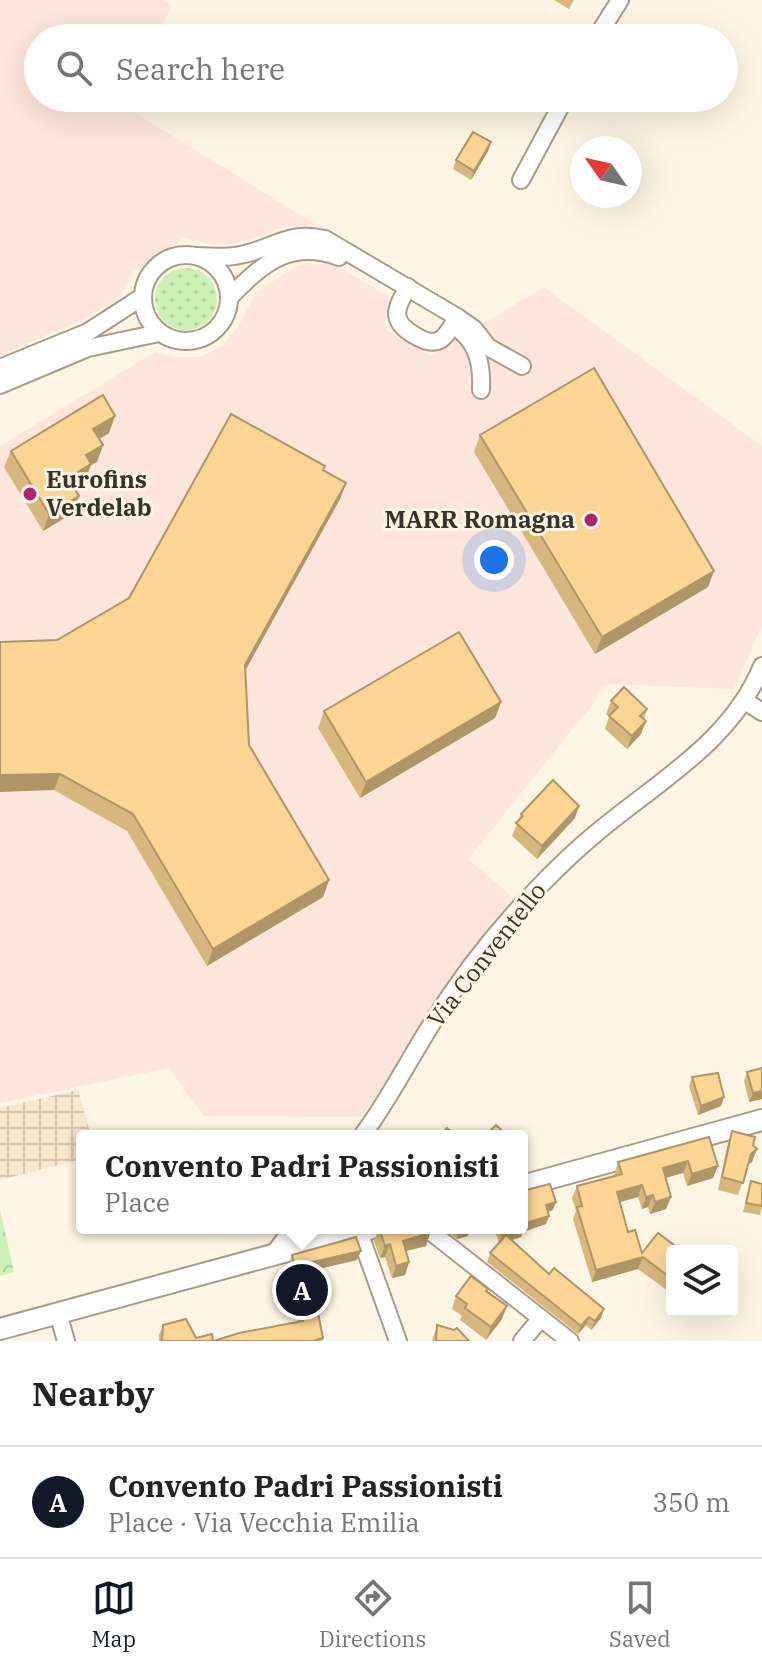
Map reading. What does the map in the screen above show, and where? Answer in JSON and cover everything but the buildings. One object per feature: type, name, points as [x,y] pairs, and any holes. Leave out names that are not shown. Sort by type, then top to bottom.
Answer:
[{"type":"street","points":[[605,24],[620,0]]},
{"type":"street","points":[[521,180],[557,112]]},
{"type":"street","points":[[196,256],[210,261],[227,283],[230,297],[228,311],[222,324],[212,334],[199,340],[171,340],[159,333],[144,310],[142,297],[147,280],[160,263],[182,255],[242,255],[289,237],[310,235],[325,239],[455,321],[474,329],[488,347],[522,366]]},
{"type":"street","points":[[230,297],[251,275],[276,259],[300,249],[320,249],[406,291]]},
{"type":"street","points":[[406,291],[398,308],[397,321],[401,328],[426,343],[435,343],[448,334],[455,321]]},
{"type":"street","points":[[0,368],[88,332],[142,297]]},
{"type":"street","points":[[455,321],[469,337],[479,357],[481,390]]},
{"type":"street","points":[[0,385],[88,348],[159,333]]},
{"type":"street","name":"Via Conventello","points":[[366,1130],[425,1034],[509,919],[552,872],[595,833],[694,757],[739,711],[762,666]]},
{"type":"street","points":[[745,701],[762,712]]},
{"type":"street","points":[[528,1184],[762,1120]]},
{"type":"street","points":[[273,1255],[289,1234]]},
{"type":"street","points":[[0,1329],[351,1234]]},
{"type":"street","points":[[367,1234],[398,1341]]},
{"type":"street","points":[[434,1234],[570,1341]]},
{"type":"street","points":[[58,1313],[66,1341]]},
{"type":"street","points":[[522,1341],[541,1318]]},
{"type":"shaded area","points":[[0,0],[165,0],[172,6],[162,24],[24,24],[24,112],[134,112],[318,226],[281,227],[232,244],[212,244],[184,238],[131,273],[120,298],[84,319],[0,355]]},
{"type":"shaded area","points":[[322,260],[388,296],[386,330],[430,356],[544,287],[762,446],[762,625],[734,689],[607,684],[596,694],[597,699],[468,859],[516,900],[478,947],[361,1117],[204,1116],[169,1068],[0,1103],[0,446],[155,352],[175,357],[199,357],[222,346],[238,327],[257,291],[299,265],[320,265]]},
{"type":"shaded area","points":[[78,1090],[89,1130],[76,1130],[76,1161],[0,1180],[0,1108]]},
{"type":"green space","points":[[186,268],[198,270],[208,277],[215,287],[215,311],[208,321],[198,328],[186,330],[174,328],[164,321],[157,311],[155,299],[157,287],[164,277],[174,270]]},
{"type":"green space","points":[[0,1209],[14,1272],[0,1276]]},
{"type":"place","name":"Eurofins Verdelab","points":[[30,494]]},
{"type":"place","name":"MARR Romagna","points":[[591,520]]},
{"type":"place","name":"Convento Padri Passionisti","points":[[302,1290]]}]
